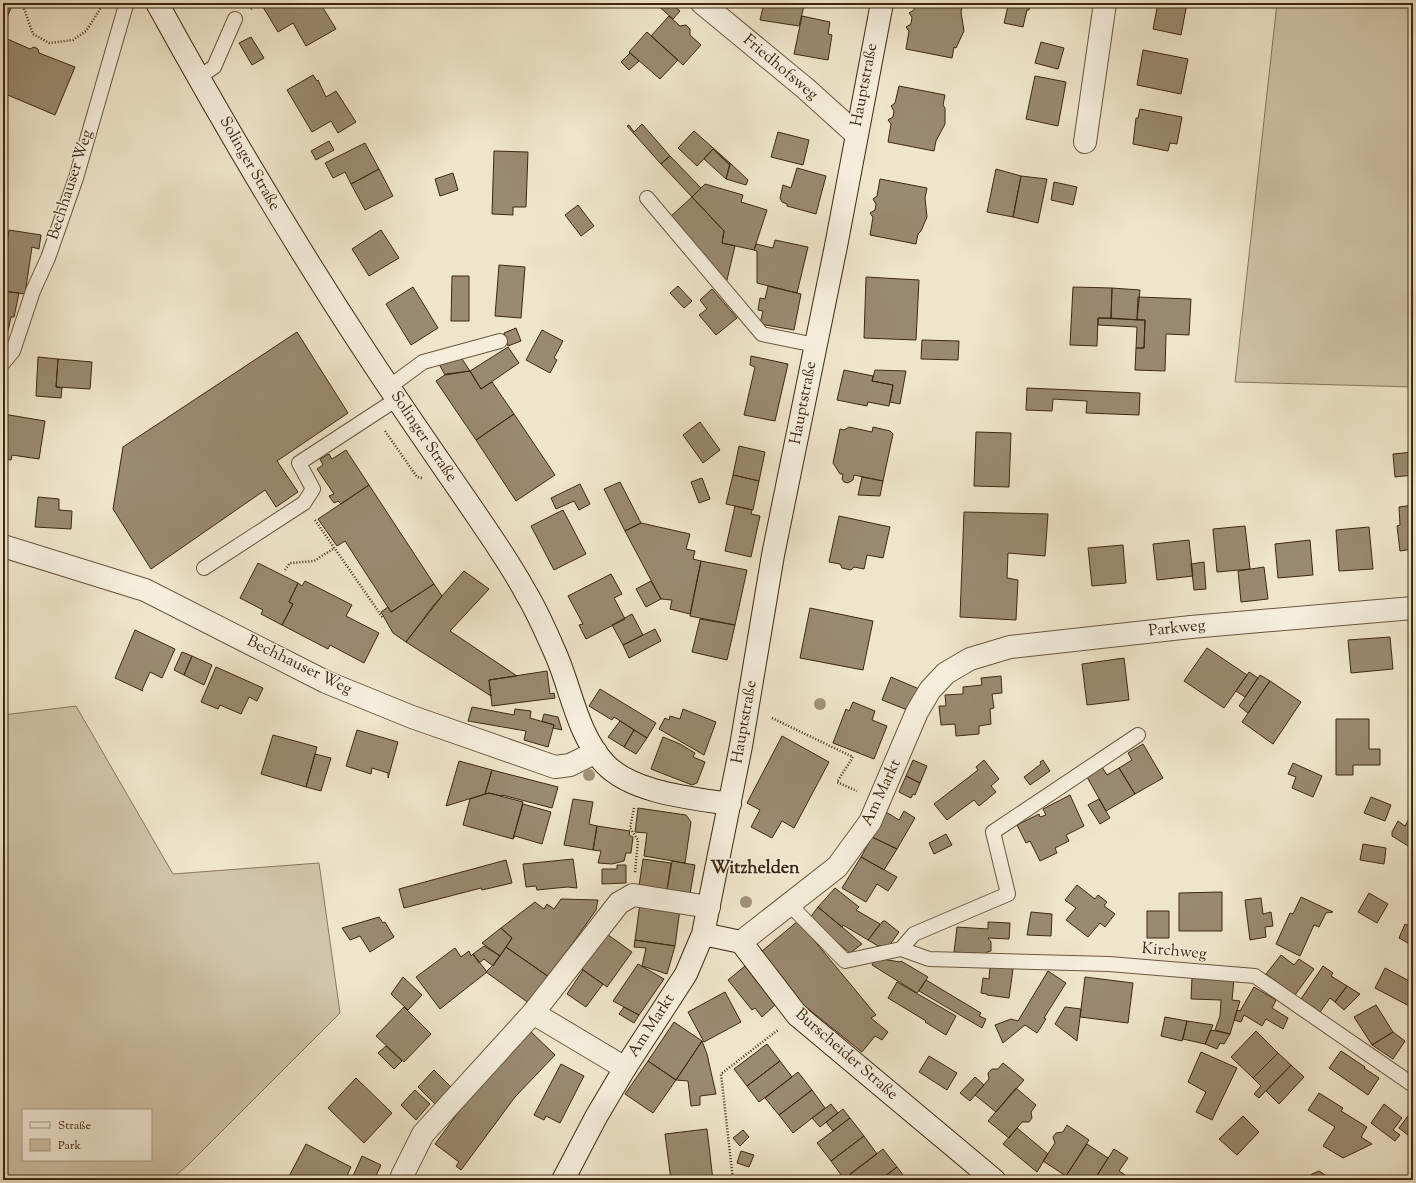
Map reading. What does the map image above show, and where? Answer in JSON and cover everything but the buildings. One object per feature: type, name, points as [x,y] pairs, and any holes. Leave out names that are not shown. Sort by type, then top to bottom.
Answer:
[{"type":"main road","name":"Solinger Straße","points":[[158,3],[199,78],[318,280],[527,593],[557,658],[580,724],[596,752],[606,764],[622,778],[638,785],[689,798],[730,804]]},
{"type":"main road","name":"Friedhofsweg","points":[[702,3],[805,88],[856,134]]},
{"type":"main road","name":"Hauptstraße","points":[[730,804],[773,555],[882,3]]},
{"type":"main road","points":[[1085,142],[1105,3]]},
{"type":"main road","name":"Bechhauser Weg","points":[[3,546],[145,590],[326,682],[448,730],[555,766],[570,765],[596,752]]},
{"type":"main road","name":"Parkweg","points":[[946,673],[970,659],[1010,647],[1191,627],[1413,608]]},
{"type":"main road","name":"Am Markt","points":[[741,942],[837,868],[870,822],[917,712],[930,690],[946,673]]},
{"type":"main road","name":"Am Markt","points":[[533,1013],[625,1068],[686,974],[703,934],[730,804]]},
{"type":"main road","points":[[402,1176],[423,1134],[533,1013],[619,903],[633,895],[709,907]]},
{"type":"main road","points":[[703,934],[741,942]]},
{"type":"main road","name":"Burscheider Straße","points":[[741,942],[797,1015],[994,1180]]},
{"type":"main road","points":[[563,1180],[596,1117],[625,1068]]},
{"type":"lane","name":"Bechhauser Weg","points":[[3,363],[13,351],[33,291],[48,258],[71,193],[123,12],[128,3]]},
{"type":"lane","points":[[199,78],[214,67],[235,19]]},
{"type":"lane","points":[[647,198],[762,334],[815,345]]},
{"type":"lane","points":[[204,568],[304,503],[313,489],[299,463],[373,415],[423,362],[500,341]]},
{"type":"lane","points":[[790,905],[845,961],[901,949],[914,934],[1008,894],[993,832],[1138,735]]},
{"type":"lane","name":"Kirchweg","points":[[901,949],[929,959],[1109,964],[1255,976],[1413,1085]]},
{"type":"path","points":[[22,3],[33,34],[49,43],[73,40],[86,31],[105,3]]},
{"type":"path","points":[[373,415],[417,477],[422,478]]},
{"type":"path","points":[[304,503],[382,618]]},
{"type":"path","points":[[285,570],[290,563],[314,561],[334,549]]},
{"type":"path","points":[[772,718],[852,757],[837,782]]},
{"type":"path","points":[[630,828],[638,840],[633,895]]},
{"type":"path","points":[[733,1180],[721,1074],[797,1015]]},
{"type":"green space","points":[[1277,3],[1413,3],[1413,387],[1235,382]]},
{"type":"green space","points":[[76,706],[173,874],[319,863],[340,1013],[188,1165],[170,1180],[3,1180],[3,715]]},
{"type":"district","name":"Witzhelden","points":[[755,869]]}]
